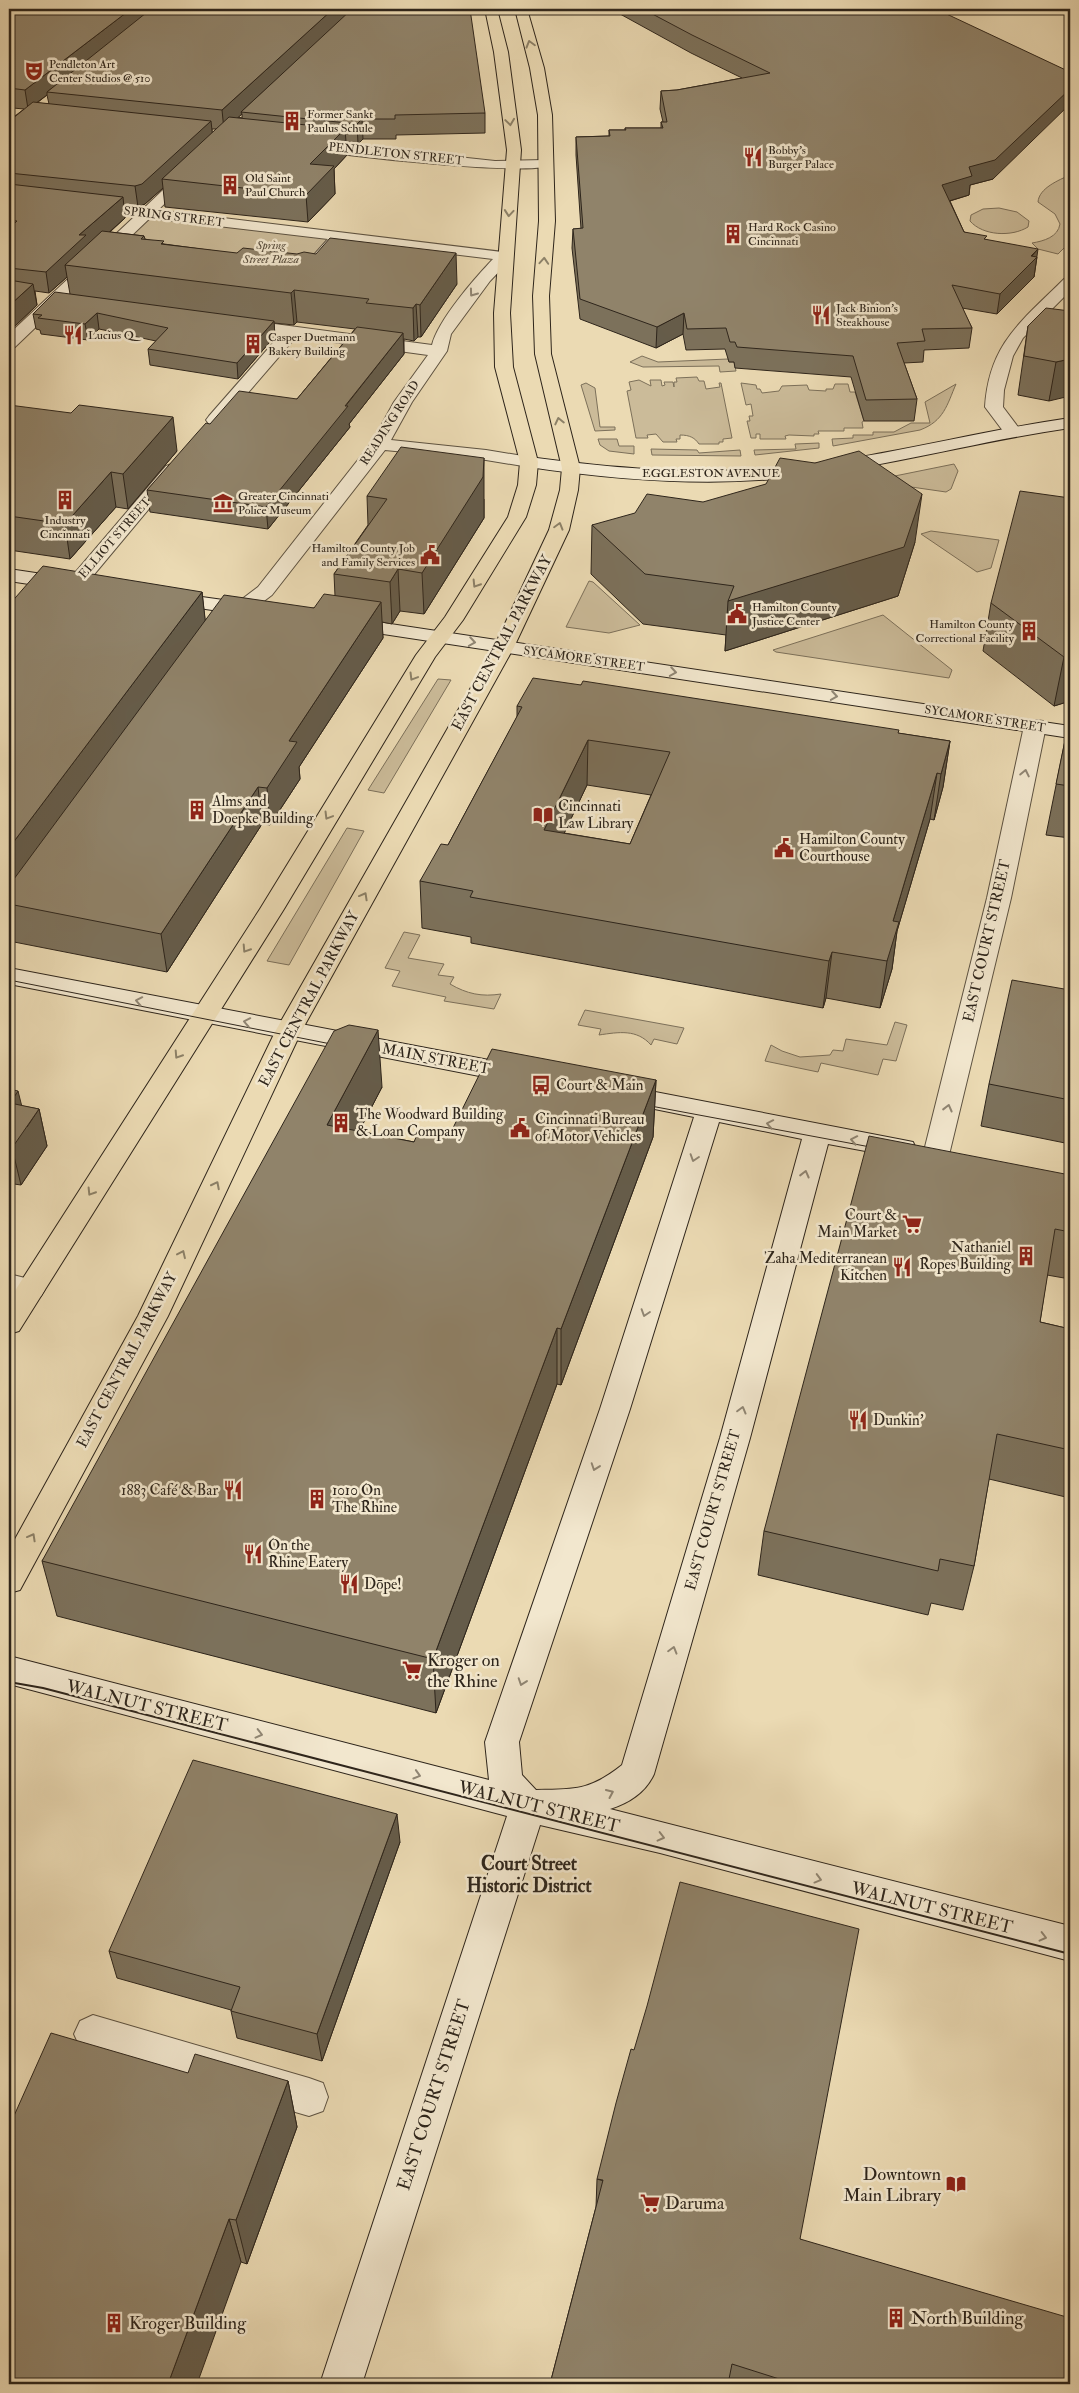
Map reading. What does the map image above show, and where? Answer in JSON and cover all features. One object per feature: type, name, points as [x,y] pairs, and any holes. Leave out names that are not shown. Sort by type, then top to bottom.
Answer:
[{"type":"main road","points":[[9,1323],[20,1286],[204,1014],[272,909],[426,655],[453,620],[517,517],[527,485],[529,462],[504,367],[502,314],[514,150],[501,52],[491,9]]},
{"type":"main road","points":[[521,9],[537,68],[546,115],[547,221],[542,296],[544,354],[571,468]]},
{"type":"main road","name":"EAST CENTRAL PARKWAY","points":[[9,1580],[152,1316],[289,1030],[504,647],[551,550],[569,490],[571,468]]},
{"type":"street","name":"PENDLETON STREET","points":[[295,143],[495,165],[545,164]]},
{"type":"street","points":[[9,343],[199,163]]},
{"type":"street","name":"SPRING STREET","points":[[114,210],[505,256]]},
{"type":"street","points":[[300,279],[340,236]]},
{"type":"street","points":[[101,255],[125,258]]},
{"type":"street","name":"READING ROAD","points":[[209,640],[221,624],[265,592],[380,444],[396,413],[439,350],[443,334],[484,278],[505,256]]},
{"type":"street","points":[[1012,430],[994,407],[995,390],[1005,356],[1016,336],[1070,282]]},
{"type":"street","points":[[32,298],[78,304]]},
{"type":"street","points":[[224,323],[439,350]]},
{"type":"street","points":[[204,433],[292,331]]},
{"type":"street","name":"EGGLESTON AVENUE","points":[[380,444],[486,454],[571,468],[666,475],[780,474],[885,457],[1012,430],[1070,423]]},
{"type":"street","name":"ELLIOT STREET","points":[[9,575],[84,586],[185,455]]},
{"type":"street","points":[[150,596],[270,613]]},
{"type":"street","name":"SYCAMORE STREET","points":[[327,621],[1070,732]]},
{"type":"street","name":"EAST COURT STREET","points":[[341,2384],[528,1806],[577,1805],[614,1792],[637,1774],[735,1438],[817,1133],[947,1157],[1035,726]]},
{"type":"street","name":"MAIN STREET","points":[[9,976],[543,1080]]},
{"type":"street","points":[[592,1089],[817,1133]]},
{"type":"street","points":[[528,1806],[508,1787],[502,1767],[502,1742],[615,1409],[709,1112]]},
{"type":"street","name":"WALNUT STREET","points":[[9,1670],[408,1772],[528,1806],[660,1837],[1070,1944]]},
{"type":"street","points":[[92,2034],[309,2097]]},
{"type":"green space","points":[[1070,175],[1070,242],[1058,254],[1038,249],[1032,243],[1046,240],[1056,232],[1060,224],[1055,214],[1038,202],[1039,197],[1050,185]]},
{"type":"green space","points":[[999,208],[1017,212],[1029,221],[1028,227],[1014,232],[998,233],[982,230],[970,221],[971,215],[983,209]]},
{"type":"green space","name":"Spring Street Plaza","points":[[146,214],[340,236],[300,279],[102,255]]},
{"type":"green space","points":[[642,356],[658,362],[728,359],[729,362],[734,362],[736,371],[720,372],[719,366],[643,367],[630,362]]},
{"type":"green space","points":[[697,377],[699,381],[704,381],[706,389],[720,387],[719,383],[721,383],[732,438],[723,439],[723,442],[719,442],[719,444],[699,444],[692,437],[684,435],[680,435],[680,439],[676,439],[677,442],[663,442],[656,434],[647,435],[648,438],[636,438],[627,391],[631,390],[629,382],[639,380],[651,386],[650,380],[661,380],[662,386],[665,385],[664,382],[673,382],[674,387],[674,382],[677,382],[676,378]]},
{"type":"green space","points":[[586,383],[595,388],[600,427],[615,427],[615,430],[595,431],[581,385]]},
{"type":"green space","points":[[741,383],[756,385],[757,389],[760,389],[762,393],[779,391],[782,386],[807,385],[809,390],[826,391],[826,389],[833,389],[835,384],[848,384],[850,392],[855,392],[864,421],[862,422],[863,428],[844,428],[844,431],[818,431],[819,434],[814,434],[814,436],[789,435],[785,436],[786,439],[760,439],[760,434],[756,434],[756,438],[751,438],[747,421],[750,421],[749,416],[753,416],[751,404],[746,405]]},
{"type":"green space","points":[[956,384],[944,412],[928,426],[920,430],[833,446],[832,439],[853,438],[853,435],[873,435],[873,432],[894,432],[911,423],[930,423],[925,402]]},
{"type":"green space","points":[[598,439],[617,439],[619,446],[634,446],[634,454],[609,451],[600,445]]},
{"type":"green space","points":[[819,443],[819,448],[755,455],[754,450],[796,449],[795,444]]},
{"type":"green space","points":[[651,449],[697,450],[699,453],[740,450],[741,456],[652,455]]},
{"type":"green space","points":[[954,464],[958,471],[951,489],[946,492],[870,481]]},
{"type":"green space","points":[[931,531],[999,540],[991,568],[977,572],[921,534]]},
{"type":"green space","points":[[589,581],[593,582],[640,625],[609,633],[566,627]]},
{"type":"green space","points":[[883,615],[952,670],[949,678],[776,652],[773,650]]},
{"type":"green space","points":[[438,679],[451,680],[384,793],[368,790]]},
{"type":"green space","points":[[347,828],[364,831],[289,965],[267,961]]},
{"type":"green space","points":[[404,932],[420,935],[408,958],[444,964],[438,975],[454,977],[450,984],[462,990],[481,995],[501,994],[494,1009],[444,1001],[446,997],[392,986],[400,971],[385,968]]},
{"type":"green space","points":[[585,1010],[684,1028],[677,1044],[654,1039],[651,1045],[640,1036],[634,1034],[599,1035],[601,1029],[578,1025]]},
{"type":"green space","points":[[895,1022],[907,1025],[896,1061],[883,1059],[878,1075],[821,1063],[818,1072],[765,1061],[771,1045],[800,1057],[830,1055],[833,1050],[843,1051],[846,1039],[887,1045]]},
{"type":"building","points":[[9,9],[131,9],[25,90],[9,88]]},
{"type":"building","points":[[151,9],[333,9],[222,110],[47,92]]},
{"type":"building","points":[[352,9],[470,9],[485,113],[395,115],[395,119],[362,119],[357,124],[241,112]]},
{"type":"building","points":[[643,9],[936,9],[1070,72],[1070,89],[995,160],[969,167],[972,176],[942,185],[964,232],[987,236],[984,239],[1038,249],[1031,256],[1037,257],[1000,294],[952,285],[972,328],[922,329],[925,341],[897,343],[917,399],[866,400],[853,356],[737,347],[735,342],[730,342],[726,328],[687,329],[684,313],[657,327],[580,299],[573,229],[583,228],[576,137],[610,136],[609,130],[626,130],[625,128],[663,128],[661,122],[667,122],[661,91],[677,90],[770,73]]},
{"type":"building","points":[[33,102],[211,121],[142,184],[135,186],[9,173],[9,119],[12,119]]},
{"type":"building","points":[[229,117],[345,129],[310,164],[334,166],[306,195],[162,179]]},
{"type":"building","points":[[9,184],[123,197],[79,235],[86,235],[46,272],[9,268],[9,229],[17,221],[9,220]]},
{"type":"building","points":[[102,231],[144,236],[141,239],[164,241],[161,244],[237,253],[243,248],[297,254],[304,252],[316,254],[330,238],[456,253],[420,305],[416,304],[413,308],[366,303],[369,299],[294,290],[291,293],[65,265]]},
{"type":"building","points":[[9,280],[33,284],[10,305],[9,305]]},
{"type":"building","points":[[55,292],[274,321],[237,363],[148,349],[168,328],[97,313],[85,324],[38,318],[42,315],[33,314]]},
{"type":"building","points":[[1046,308],[1070,311],[1070,359],[1056,362],[1024,356],[1028,326]]},
{"type":"building","points":[[357,327],[403,333],[345,406],[348,406],[266,507],[147,490],[206,423],[210,424],[239,391],[297,399]]},
{"type":"building","name":"Industry Cincinnati","points":[[9,405],[71,413],[79,405],[173,417],[123,474],[111,472],[65,524],[9,516]]},
{"type":"building","points":[[401,447],[484,458],[483,477],[422,573],[398,569],[390,582],[334,574],[387,499],[367,496]]},
{"type":"building","points":[[859,451],[922,494],[904,547],[728,601],[734,586],[645,574],[592,525],[635,513],[647,494],[703,502],[766,484],[780,458],[815,463]]},
{"type":"building","points":[[1020,491],[1070,498],[1070,655],[1064,657],[991,603]]},
{"type":"building","points":[[43,566],[202,592],[9,848],[9,605]]},
{"type":"building","name":"Alms and Doepke Building","points":[[324,594],[381,602],[289,741],[297,742],[267,788],[258,787],[161,934],[9,904],[9,884],[224,595],[314,608]]},
{"type":"building","name":"Hamilton County Courthouse","points":[[533,678],[581,685],[583,681],[899,730],[898,733],[950,741],[941,774],[937,773],[893,921],[899,922],[887,961],[832,952],[829,961],[470,897],[473,891],[420,881],[441,844],[448,845],[522,707],[517,706]],"holes":[[[588,740],[670,752],[630,844],[544,830]]]},
{"type":"building","points":[[1070,716],[1070,786],[1056,784]]},
{"type":"building","points":[[1012,980],[1070,990],[1070,1100],[989,1084]]},
{"type":"building","points":[[349,1025],[378,1030],[327,1125],[414,1142],[419,1130],[450,1134],[492,1049],[656,1080],[561,1329],[557,1328],[433,1659],[42,1561],[334,1031]]},
{"type":"building","points":[[9,1089],[18,1091],[10,1103],[39,1109],[12,1148],[9,1148]]},
{"type":"building","points":[[869,1136],[1070,1175],[1070,1232],[1055,1229],[1040,1322],[1070,1329],[1070,1450],[997,1434],[974,1566],[940,1559],[938,1571],[764,1531]]},
{"type":"building","points":[[193,1760],[397,1814],[317,2034],[231,2011],[240,1987],[109,1951]]},
{"type":"building","points":[[680,1882],[859,1929],[800,2239],[1070,2318],[1070,2384],[795,2384],[732,2364],[728,2384],[550,2384],[603,2180],[597,2179],[616,2103],[631,2049],[634,2050],[647,2006]]},
{"type":"building","points":[[51,2033],[188,2073],[195,2054],[288,2081],[236,2220],[229,2219],[168,2384],[9,2384],[9,2127]]},
{"type":"tram line","points":[[9,980],[341,1046]]},
{"type":"tram line","points":[[365,1051],[493,1076]]},
{"type":"tram line","points":[[640,1104],[881,1149]]},
{"type":"tram line","points":[[9,1682],[43,1688],[1070,1954]]},
{"type":"place","name":"Pendleton Art Center Studios @ 510","points":[[34,71]]},
{"type":"place","name":"Former Sankt Paulus Schule","points":[[292,121]]},
{"type":"place","name":"Bobby’s Burger Palace","points":[[753,157]]},
{"type":"place","name":"Old Saint Paul Church","points":[[230,185]]},
{"type":"place","name":"Hard Rock Casino Cincinnati","points":[[733,234]]},
{"type":"place","name":"Jack Binion’s Steakhouse","points":[[821,315]]},
{"type":"place","name":"Lucius Q","points":[[73,335]]},
{"type":"place","name":"Casper Duetmann Bakery Building","points":[[253,344]]},
{"type":"place","name":"Industry Cincinnati","points":[[65,500]]},
{"type":"place","name":"Greater Cincinnati Police Museum","points":[[223,503]]},
{"type":"place","name":"Hamilton County Job and Family Services","points":[[430,555]]},
{"type":"place","name":"Hamilton County Justice Center","points":[[737,614]]},
{"type":"place","name":"Hamilton County Correctional Facility","points":[[1029,631]]},
{"type":"place","name":"Alms and Doepke Building","points":[[197,810]]},
{"type":"place","name":"Cincinnati Law Library","points":[[543,815]]},
{"type":"place","name":"Hamilton County Courthouse","points":[[784,848]]},
{"type":"place","name":"Court & Main","points":[[541,1085]]},
{"type":"place","name":"The Woodward Building & Loan Company","points":[[341,1123]]},
{"type":"place","name":"Cincinnati Bureau of Motor Vehicles","points":[[520,1128]]},
{"type":"place","name":"Court & Main Market","points":[[912,1224]]},
{"type":"place","name":"Nathaniel Ropes Building","points":[[1026,1256]]},
{"type":"place","name":"Zaha Mediterranean Kitchen","points":[[902,1267]]},
{"type":"place","name":"Dunkin'","points":[[858,1420]]},
{"type":"place","name":"1883 Café & Bar","points":[[233,1490]]},
{"type":"place","name":"1010 On The Rhine","points":[[317,1499]]},
{"type":"place","name":"On the Rhine Eatery","points":[[253,1554]]},
{"type":"place","name":"Dōpe!","points":[[349,1584]]},
{"type":"place","name":"Kroger on the Rhine","points":[[412,1670]]},
{"type":"place","name":"Downtown Main Library","points":[[956,2184]]},
{"type":"place","name":"Daruma","points":[[650,2203]]},
{"type":"place","name":"North Building","points":[[896,2318]]},
{"type":"place","name":"Kroger Building","points":[[114,2323]]},
{"type":"district","name":"Court Street Historic District","points":[[529,1875]]}]
